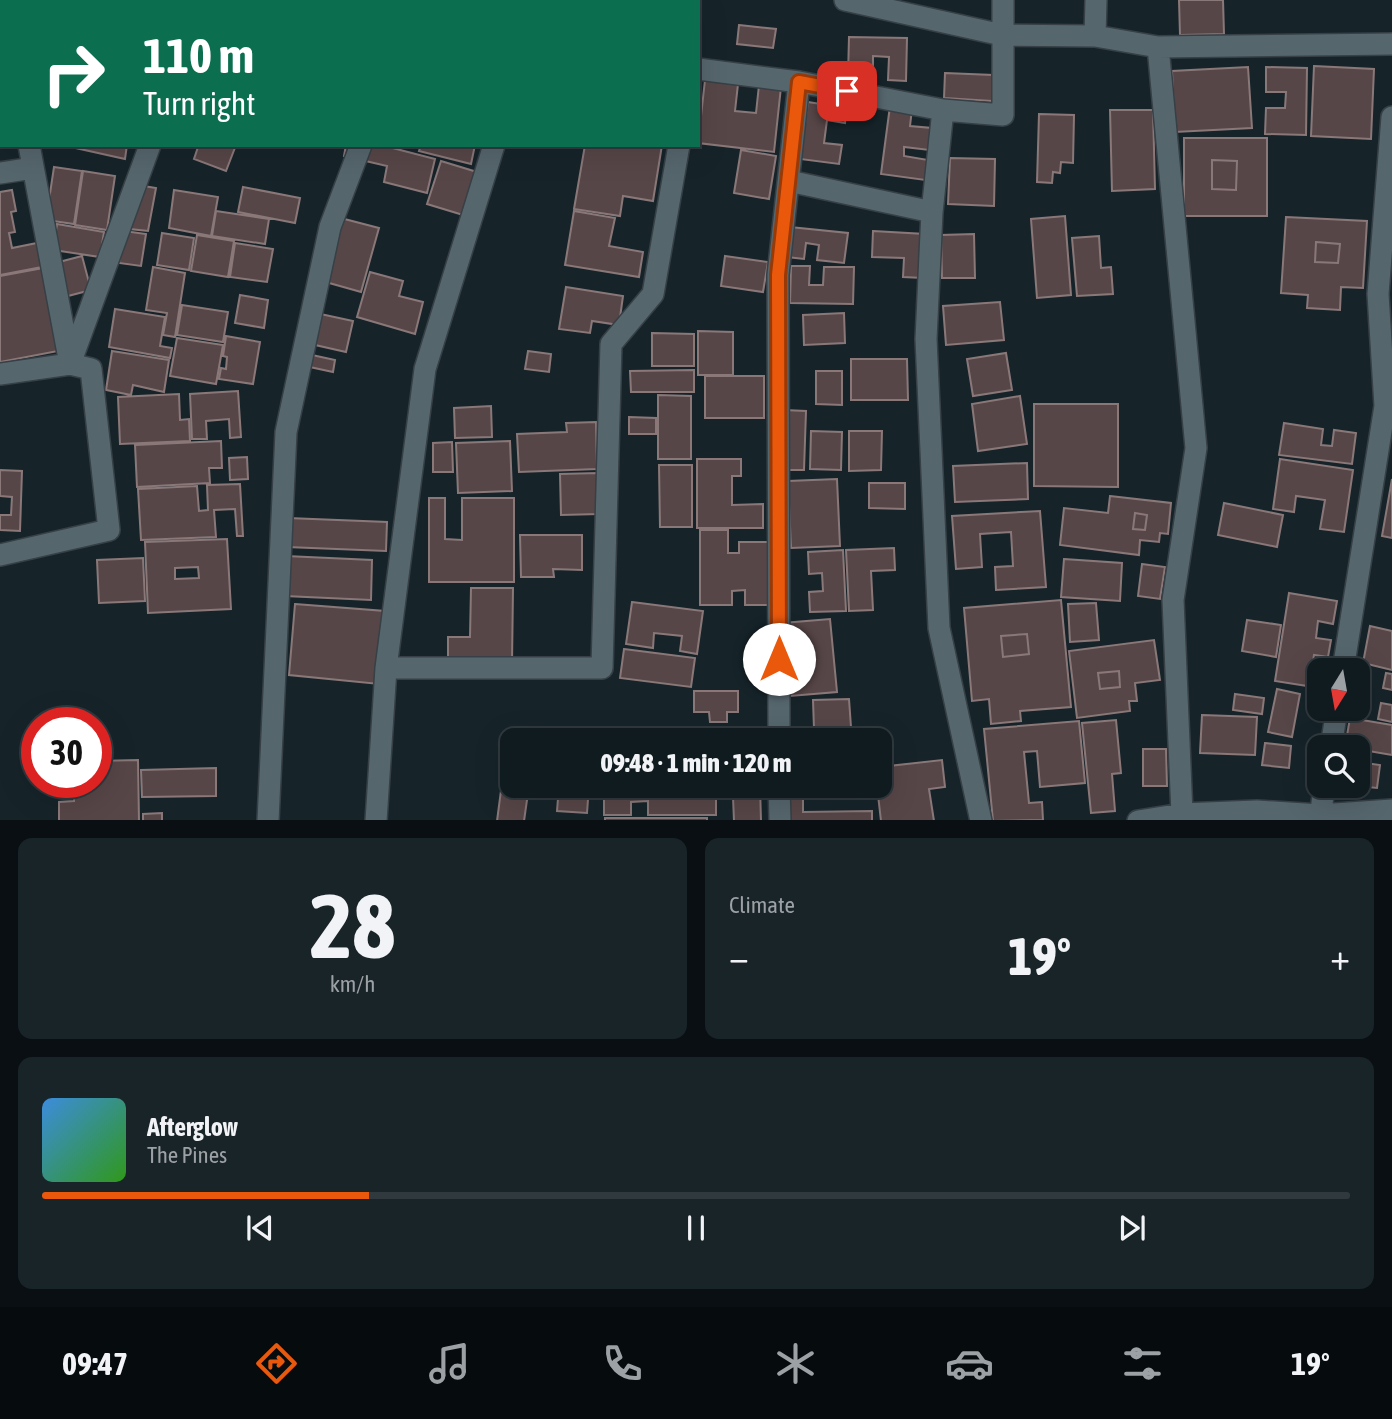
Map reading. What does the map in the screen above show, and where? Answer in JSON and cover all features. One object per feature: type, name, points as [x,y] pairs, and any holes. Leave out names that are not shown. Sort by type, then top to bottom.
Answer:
[{"type":"street","points":[[845,0],[1002,35],[1095,36],[1158,47],[1392,44]]},
{"type":"street","points":[[700,69],[799,82],[943,110],[1003,115],[1003,0]]},
{"type":"street","points":[[1095,36],[1096,0]]},
{"type":"street","points":[[1158,47],[1196,448],[1173,600],[1182,814]]},
{"type":"street","points":[[779,728],[778,275],[799,82]]},
{"type":"street","points":[[943,110],[932,212],[926,339],[939,628],[981,820]]},
{"type":"street","points":[[1345,658],[1389,407],[1385,294],[1392,117]]},
{"type":"street","points":[[29,147],[70,364]]},
{"type":"street","points":[[70,364],[149,147]]},
{"type":"street","points":[[268,820],[286,432],[330,227],[360,147]]},
{"type":"street","points":[[376,820],[386,668],[425,369],[493,147]]},
{"type":"street","points":[[386,668],[602,668],[611,344],[653,294],[679,147]]},
{"type":"street","points":[[0,173],[33,168]]},
{"type":"street","points":[[789,181],[932,212]]},
{"type":"street","points":[[0,374],[70,364],[91,369],[109,530],[0,555]]},
{"type":"street","points":[[779,798],[779,820]]},
{"type":"street","points":[[1320,818],[1322,798]]},
{"type":"street","points":[[1144,820],[1182,814],[1257,811],[1320,818],[1392,810]]},
{"type":"building","points":[[1179,0],[1223,0],[1224,34],[1180,35]]},
{"type":"building","points":[[739,25],[776,29],[773,48],[737,44]]},
{"type":"building","points":[[849,37],[907,38],[906,81],[888,80],[889,57],[873,56],[873,77],[848,76]]},
{"type":"building","points":[[1314,66],[1374,69],[1371,139],[1311,136]]},
{"type":"building","points":[[1248,67],[1252,128],[1175,132],[1172,71]]},
{"type":"building","points":[[1266,67],[1307,68],[1306,135],[1265,134],[1266,108],[1285,108],[1286,92],[1266,92]]},
{"type":"building","points":[[945,73],[993,75],[992,101],[944,98]]},
{"type":"building","points":[[705,80],[738,84],[735,111],[756,113],[759,85],[781,87],[774,152],[700,143]]},
{"type":"building","points":[[808,102],[847,108],[845,123],[827,120],[824,143],[842,145],[839,164],[800,159]]},
{"type":"building","points":[[890,106],[912,109],[910,126],[932,128],[929,150],[904,147],[904,156],[928,160],[925,180],[881,174]]},
{"type":"building","points":[[1110,110],[1153,110],[1155,189],[1112,191]]},
{"type":"building","points":[[1039,114],[1074,115],[1073,163],[1061,162],[1060,173],[1053,172],[1052,183],[1037,182]]},
{"type":"building","points":[[1184,138],[1267,138],[1267,216],[1184,216]],"holes":[[[1212,160],[1237,161],[1236,190],[1212,189]]]},
{"type":"building","points":[[71,147],[127,147],[125,159]]},
{"type":"building","points":[[198,147],[235,147],[226,171],[194,159]]},
{"type":"building","points":[[346,147],[389,147],[435,159],[427,193],[384,182],[387,166],[344,156]]},
{"type":"building","points":[[420,147],[475,147],[471,164],[419,151]]},
{"type":"building","points":[[585,147],[662,147],[653,201],[623,196],[620,216],[574,209]]},
{"type":"building","points":[[741,150],[776,156],[769,199],[734,193]]},
{"type":"building","points":[[950,158],[995,159],[994,206],[948,204]]},
{"type":"building","points":[[1212,160],[1237,161],[1236,190],[1212,189]]},
{"type":"building","points":[[441,161],[477,172],[463,215],[427,204]]},
{"type":"building","points":[[54,167],[82,171],[74,224],[46,220]]},
{"type":"building","points":[[83,171],[115,176],[107,230],[75,225]]},
{"type":"building","points":[[138,185],[156,188],[148,231],[130,229]]},
{"type":"building","points":[[243,187],[300,198],[295,223],[238,212]]},
{"type":"building","points":[[12,190],[16,211],[11,212],[15,232],[9,233],[12,248],[37,243],[42,267],[0,275],[0,192]]},
{"type":"building","points":[[174,190],[218,197],[211,236],[169,228]]},
{"type":"building","points":[[216,211],[269,219],[265,244],[212,236]]},
{"type":"building","points":[[574,211],[615,218],[609,246],[643,252],[639,277],[565,265]]},
{"type":"building","points":[[333,216],[379,228],[361,292],[315,279]]},
{"type":"building","points":[[1065,216],[1071,295],[1037,298],[1031,219]]},
{"type":"building","points":[[1286,217],[1367,221],[1363,288],[1341,287],[1340,310],[1307,308],[1308,295],[1281,293]],"holes":[[[1316,242],[1340,244],[1338,263],[1315,262]]]},
{"type":"building","points":[[57,224],[104,232],[100,257],[53,250]]},
{"type":"building","points":[[790,227],[848,233],[844,263],[817,260],[819,245],[806,243],[804,259],[787,257]]},
{"type":"building","points":[[124,231],[146,234],[141,266],[119,263]]},
{"type":"building","points":[[873,231],[925,234],[923,278],[903,277],[904,258],[872,257]]},
{"type":"building","points":[[162,233],[194,238],[189,270],[157,265]]},
{"type":"building","points":[[974,234],[975,278],[942,278],[941,235]]},
{"type":"building","points":[[197,235],[234,241],[228,277],[191,271]]},
{"type":"building","points":[[1099,236],[1101,268],[1111,267],[1113,294],[1077,296],[1072,238]]},
{"type":"building","points":[[1316,242],[1340,244],[1338,263],[1315,262]]},
{"type":"building","points":[[235,243],[273,249],[267,282],[230,277]]},
{"type":"building","points":[[82,256],[91,290],[68,296],[59,262]]},
{"type":"building","points":[[725,256],[768,262],[763,292],[721,286]]},
{"type":"building","points":[[791,266],[810,266],[809,285],[823,285],[824,267],[854,267],[853,304],[790,303]]},
{"type":"building","points":[[153,267],[185,273],[175,337],[163,335],[167,313],[146,310]]},
{"type":"building","points":[[43,268],[58,351],[0,362],[0,276]]},
{"type":"building","points":[[370,272],[403,281],[399,296],[423,302],[415,334],[357,317]]},
{"type":"building","points":[[566,287],[623,296],[619,325],[592,321],[590,333],[559,329]]},
{"type":"building","points":[[240,295],[268,300],[264,328],[235,323]]},
{"type":"building","points":[[1000,302],[1004,340],[946,345],[943,306]]},
{"type":"building","points":[[182,305],[228,312],[223,342],[177,335]]},
{"type":"building","points":[[115,309],[165,317],[160,346],[172,348],[170,358],[109,347]]},
{"type":"building","points":[[302,310],[353,321],[346,352],[315,345],[312,355],[335,360],[333,372],[291,363]]},
{"type":"building","points":[[844,313],[845,343],[804,345],[803,315]]},
{"type":"building","points":[[698,331],[733,332],[733,375],[698,375]]},
{"type":"building","points":[[652,333],[694,334],[694,366],[652,366]]},
{"type":"building","points":[[226,336],[260,342],[253,384],[219,379],[221,368],[226,369],[227,357],[223,356]]},
{"type":"building","points":[[177,338],[223,345],[216,384],[170,376]]},
{"type":"building","points":[[112,351],[169,360],[164,392],[133,385],[131,395],[106,390]]},
{"type":"building","points":[[528,351],[551,354],[549,372],[525,369]]},
{"type":"building","points":[[1006,353],[1012,390],[973,396],[967,359]]},
{"type":"building","points":[[851,359],[907,359],[908,400],[851,400]]},
{"type":"building","points":[[694,370],[694,392],[631,392],[630,371]]},
{"type":"building","points":[[816,371],[842,371],[842,405],[816,404]]},
{"type":"building","points":[[705,376],[764,376],[764,418],[705,418]]},
{"type":"building","points":[[238,391],[241,437],[230,438],[229,419],[206,421],[207,439],[192,439],[190,394]]},
{"type":"building","points":[[179,394],[180,420],[189,419],[190,441],[120,444],[118,397]]},
{"type":"building","points":[[658,395],[691,396],[691,459],[658,459]]},
{"type":"building","points":[[1020,396],[1027,444],[978,451],[972,404]]},
{"type":"building","points":[[1034,404],[1118,404],[1118,487],[1034,486]]},
{"type":"building","points":[[491,406],[492,437],[455,438],[454,408]]},
{"type":"building","points":[[784,410],[806,411],[804,470],[783,470]]},
{"type":"building","points":[[629,417],[656,418],[656,434],[629,434]]},
{"type":"building","points":[[596,422],[597,469],[519,472],[517,434],[567,432],[566,423]]},
{"type":"building","points":[[1284,423],[1323,429],[1321,445],[1332,446],[1334,430],[1356,433],[1352,464],[1279,455]]},
{"type":"building","points":[[811,431],[842,432],[841,470],[810,469]]},
{"type":"building","points":[[849,431],[882,431],[881,470],[849,471]]},
{"type":"building","points":[[221,441],[222,468],[209,468],[210,483],[137,487],[135,445]]},
{"type":"building","points":[[510,441],[512,491],[458,493],[456,443]]},
{"type":"building","points":[[452,442],[453,472],[433,472],[433,443]]},
{"type":"building","points":[[247,457],[248,479],[230,480],[229,458]]},
{"type":"building","points":[[697,459],[741,459],[741,476],[732,476],[732,505],[763,504],[763,528],[697,528]]},
{"type":"building","points":[[1280,459],[1353,470],[1344,532],[1320,529],[1325,500],[1296,496],[1294,512],[1273,509]]},
{"type":"building","points":[[1027,463],[1028,499],[955,502],[953,466]]},
{"type":"building","points":[[659,465],[692,465],[692,527],[660,527]]},
{"type":"building","points":[[0,470],[22,471],[20,531],[0,530],[0,515],[11,515],[12,497],[0,496]]},
{"type":"building","points":[[598,473],[599,514],[561,515],[560,474]]},
{"type":"building","points":[[837,479],[840,546],[791,548],[788,481]]},
{"type":"building","points":[[1392,479],[1392,538],[1382,536]]},
{"type":"building","points":[[869,483],[905,483],[905,509],[869,508]]},
{"type":"building","points":[[240,484],[243,536],[237,536],[235,509],[214,510],[216,537],[141,540],[138,489],[197,486],[199,511],[208,510],[207,485]]},
{"type":"building","points":[[1110,496],[1171,503],[1168,534],[1160,533],[1159,542],[1140,540],[1139,555],[1060,545],[1064,508],[1108,513]],"holes":[[[1135,513],[1147,515],[1145,530],[1133,529]]]},
{"type":"building","points":[[429,498],[445,498],[445,539],[462,540],[462,498],[514,498],[514,582],[429,582]]},
{"type":"building","points":[[1224,503],[1283,515],[1277,547],[1218,535]]},
{"type":"building","points":[[1040,511],[1046,587],[996,590],[995,567],[1013,566],[1011,532],[980,534],[982,567],[956,569],[952,516]]},
{"type":"building","points":[[1135,513],[1147,515],[1145,530],[1133,529]]},
{"type":"building","points":[[288,518],[387,522],[386,551],[287,547]]},
{"type":"building","points":[[700,530],[728,530],[728,553],[739,553],[739,542],[769,542],[769,605],[745,605],[745,590],[732,591],[732,605],[700,605]]},
{"type":"building","points":[[520,535],[582,535],[582,570],[553,569],[554,577],[521,577]]},
{"type":"building","points":[[227,539],[231,609],[148,613],[145,542]],"holes":[[[198,567],[199,578],[175,579],[175,568]]]},
{"type":"building","points":[[894,548],[895,570],[871,571],[873,610],[849,611],[846,550]]},
{"type":"building","points":[[843,550],[846,611],[810,612],[809,592],[823,591],[822,573],[809,574],[808,552]]},
{"type":"building","points":[[286,556],[372,560],[371,600],[285,596]]},
{"type":"building","points":[[143,558],[145,601],[99,603],[97,560]]},
{"type":"building","points":[[1064,559],[1122,563],[1120,601],[1061,597]]},
{"type":"building","points":[[1142,564],[1165,567],[1160,599],[1138,596]]},
{"type":"building","points":[[471,588],[513,588],[512,663],[448,662],[448,637],[470,637]]},
{"type":"building","points":[[1289,593],[1337,601],[1333,624],[1318,621],[1316,638],[1331,640],[1328,657],[1314,655],[1314,658],[1307,658],[1307,686],[1275,681]]},
{"type":"building","points":[[1061,600],[1071,707],[1020,711],[1021,721],[991,724],[989,699],[972,701],[964,608]],"holes":[[[1027,634],[1029,654],[1003,657],[1001,636]]]},
{"type":"building","points":[[632,602],[703,611],[697,654],[680,651],[682,636],[654,633],[653,648],[626,644]]},
{"type":"building","points":[[1096,603],[1099,640],[1070,642],[1068,604]]},
{"type":"building","points":[[295,604],[385,611],[379,684],[289,675]]},
{"type":"building","points":[[830,619],[837,692],[790,696],[787,664],[809,662],[807,643],[785,645],[783,623]]},
{"type":"building","points":[[1247,620],[1281,625],[1276,657],[1242,651]]},
{"type":"building","points":[[1370,626],[1392,631],[1392,670],[1370,665],[1370,658],[1364,658]]},
{"type":"building","points":[[1027,634],[1029,654],[1003,657],[1001,636]]},
{"type":"building","points":[[1154,640],[1160,680],[1135,683],[1137,701],[1129,701],[1130,711],[1077,718],[1069,651]],"holes":[[[1119,671],[1120,687],[1100,689],[1098,673]]]},
{"type":"building","points":[[624,649],[695,658],[691,687],[620,678]]},
{"type":"building","points":[[1119,671],[1120,687],[1100,689],[1098,673]]},
{"type":"building","points":[[1386,673],[1392,674],[1392,690],[1383,688]]},
{"type":"building","points":[[1277,689],[1300,694],[1292,737],[1268,732]]},
{"type":"building","points":[[694,691],[738,691],[738,712],[727,712],[727,722],[710,722],[709,712],[694,712]]},
{"type":"building","points":[[1235,694],[1264,698],[1262,714],[1233,710]]},
{"type":"building","points":[[849,699],[851,727],[814,728],[813,700]]},
{"type":"building","points":[[1381,703],[1392,705],[1392,722],[1378,719]]},
{"type":"building","points":[[1202,715],[1257,717],[1255,755],[1200,753]]},
{"type":"building","points":[[1116,720],[1121,773],[1112,774],[1115,811],[1091,813],[1082,723]]},
{"type":"building","points":[[1079,721],[1085,783],[1040,787],[1037,751],[1024,752],[1029,803],[1042,802],[1043,820],[993,820],[984,729]]},
{"type":"building","points":[[1349,721],[1392,725],[1392,755],[1370,751],[1370,735],[1347,735]]},
{"type":"building","points":[[1265,743],[1291,746],[1289,768],[1262,765]]},
{"type":"building","points":[[1143,749],[1166,749],[1167,786],[1143,786]]},
{"type":"building","points":[[138,760],[139,820],[59,820],[59,802],[74,801],[74,798],[112,798],[112,761]]},
{"type":"building","points":[[942,760],[945,787],[929,789],[934,820],[881,820],[878,798],[892,798],[892,766]]},
{"type":"building","points":[[1370,764],[1380,765],[1377,788],[1370,787]]},
{"type":"building","points":[[216,768],[216,796],[142,797],[141,770]]},
{"type":"building","points":[[500,798],[527,798],[524,820],[497,820]]},
{"type":"building","points":[[558,798],[588,798],[587,813],[557,811]]},
{"type":"building","points":[[604,798],[716,798],[716,815],[648,815],[648,801],[631,802],[631,815],[604,815]]},
{"type":"building","points":[[733,798],[760,798],[761,820],[734,820]]},
{"type":"building","points":[[787,798],[803,798],[803,812],[872,811],[872,820],[787,820]]},
{"type":"building","points":[[162,813],[162,820],[143,820],[143,814]]},
{"type":"building","points":[[605,818],[707,818],[707,820]]},
{"type":"route","points":[[779,659],[778,275],[799,82],[847,91]]}]
